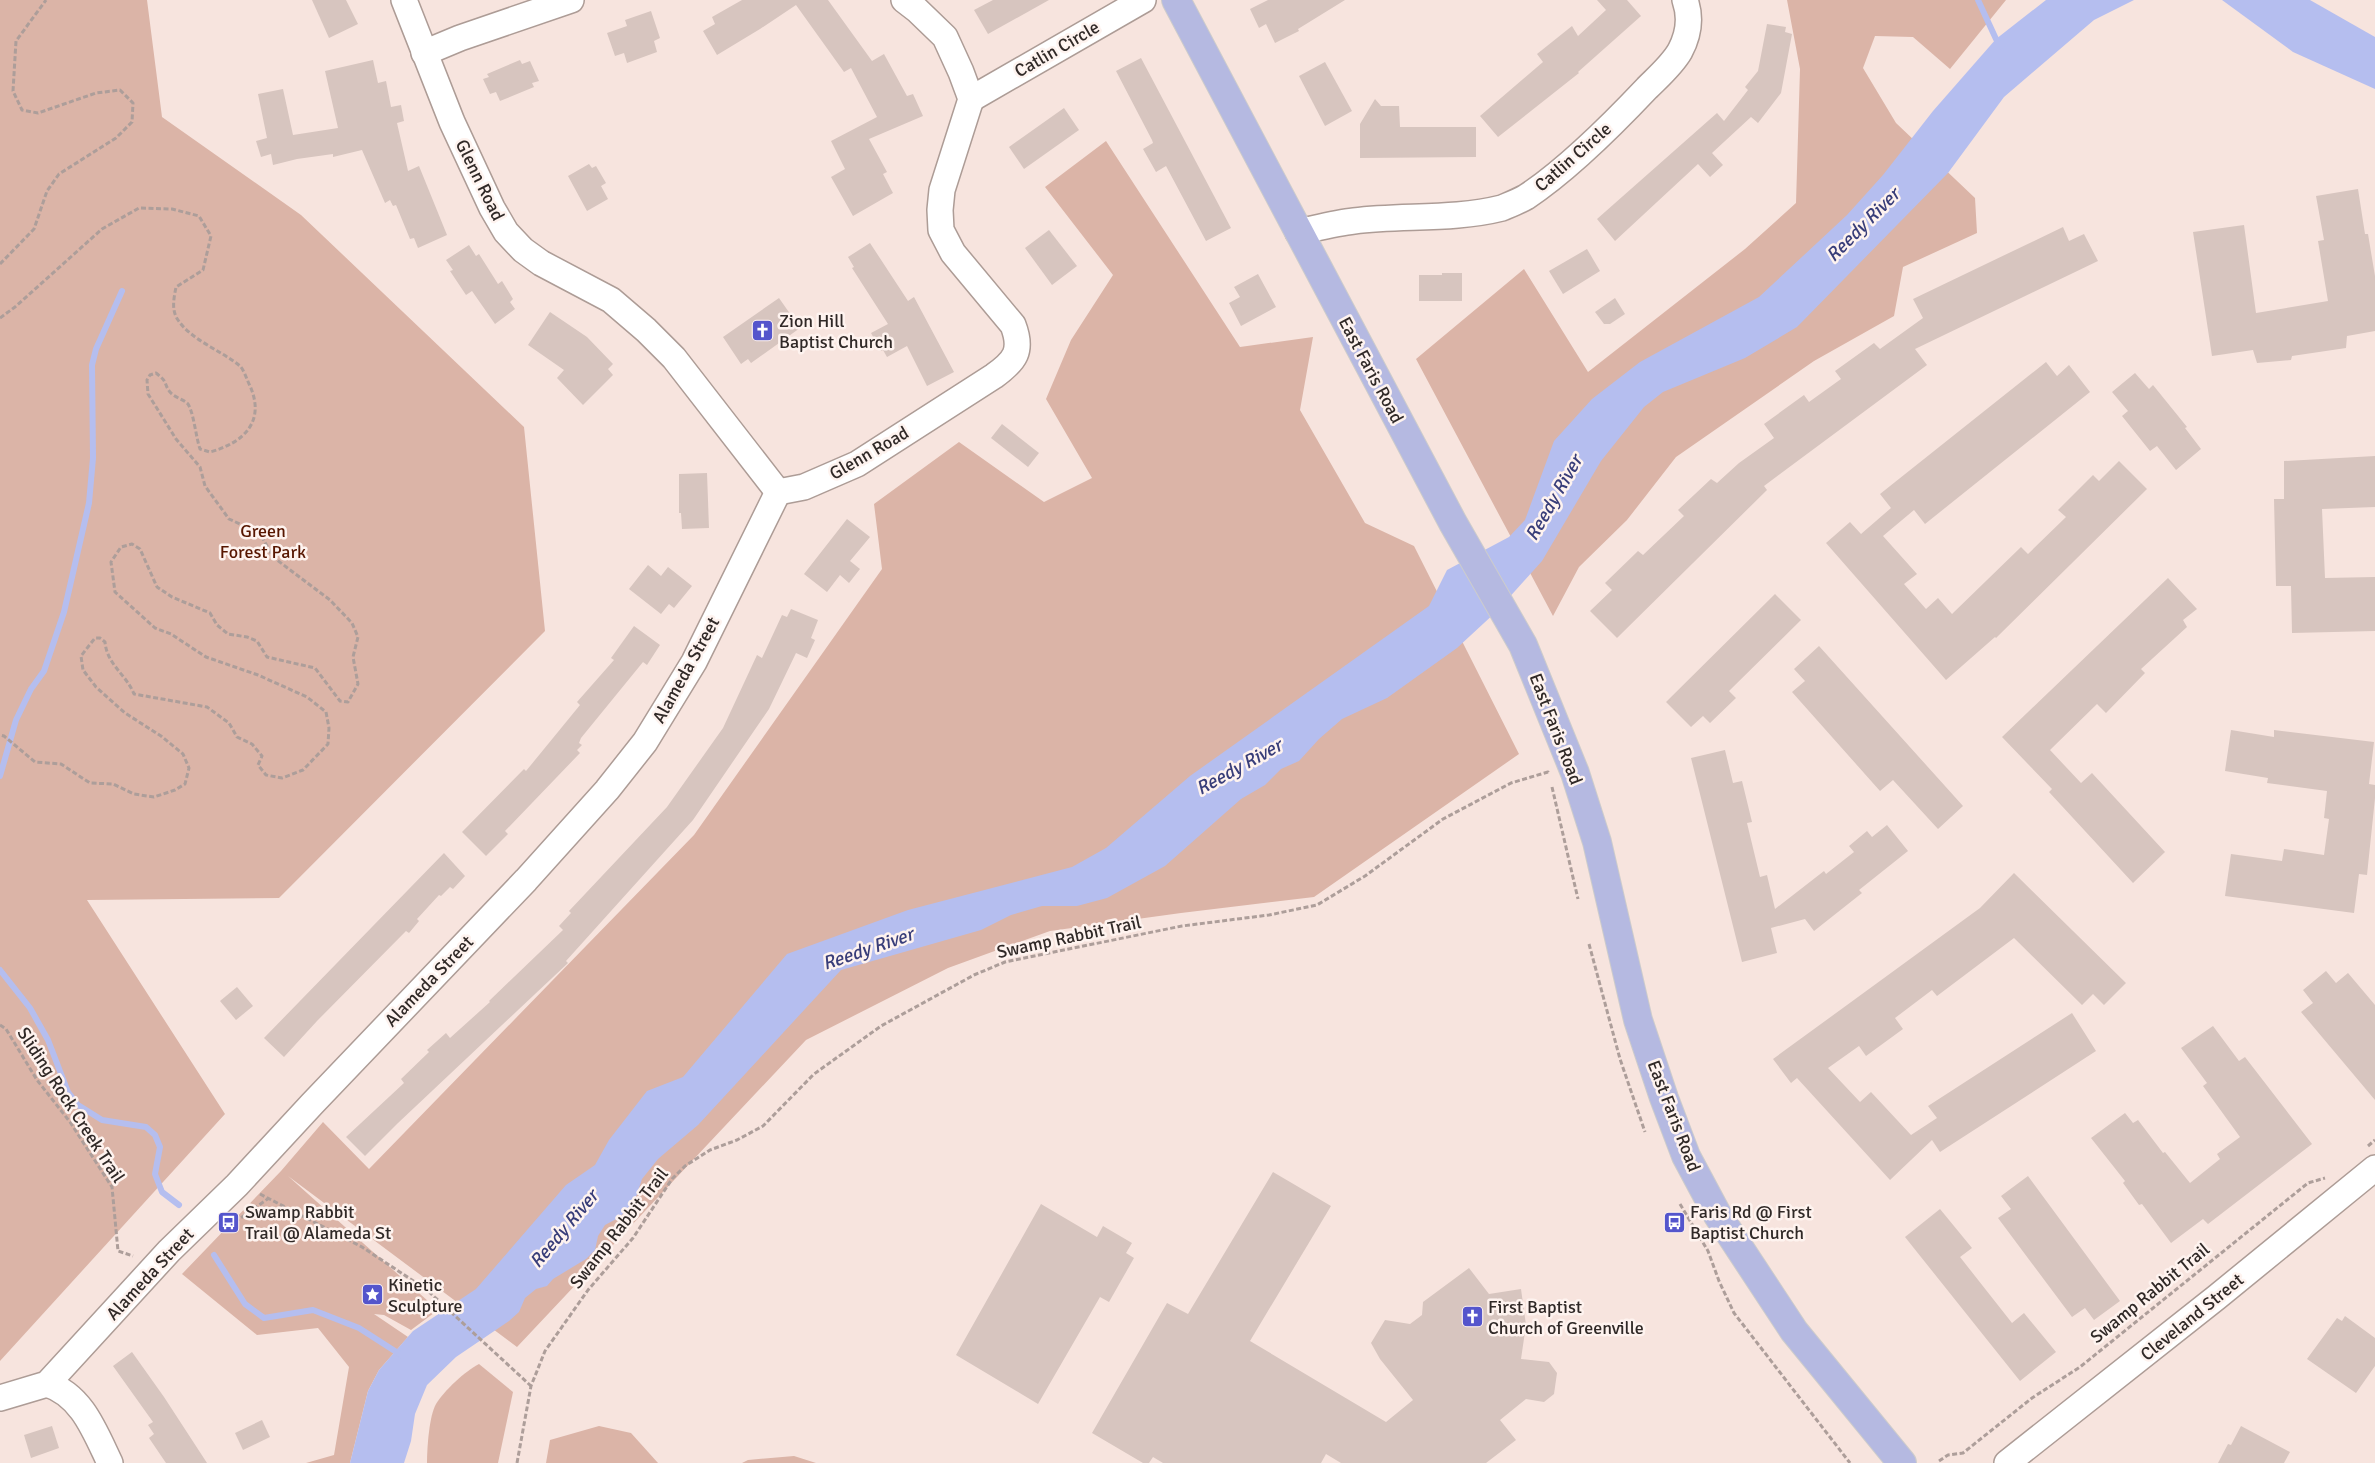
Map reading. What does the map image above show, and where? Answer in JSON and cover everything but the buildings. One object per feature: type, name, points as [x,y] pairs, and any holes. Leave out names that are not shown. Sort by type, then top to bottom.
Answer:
[{"type":"main road","name":"East Faris Road","points":[[1176,0],[1453,523],[1523,645],[1557,727],[1597,842],[1638,1020],[1686,1156],[1717,1214],[1794,1331],[1902,1463]]},
{"type":"street","name":"Glenn Road","points":[[404,0],[452,122],[492,208],[506,232],[523,250],[540,263],[611,300],[646,330],[674,358],[778,492],[804,487],[857,464],[994,376],[1016,356],[1018,346],[1013,325],[953,253],[941,230],[942,190],[971,99]]},
{"type":"street","points":[[424,52],[571,0]]},
{"type":"street","points":[[904,0],[944,37],[962,72],[971,99]]},
{"type":"street","name":"Catlin Circle","points":[[971,99],[1143,0]]},
{"type":"street","name":"Catlin Circle","points":[[1298,232],[1354,221],[1423,218],[1477,212],[1503,207],[1524,198],[1550,180],[1630,106],[1680,52],[1688,32],[1689,12],[1685,0]]},
{"type":"street","name":"Alameda Street","points":[[46,1384],[169,1251],[237,1184],[532,873],[607,790],[634,756],[694,662],[778,492]]},
{"type":"street","name":"Cleveland Street","points":[[2007,1463],[2217,1297],[2368,1159]]},
{"type":"street","points":[[0,1398],[46,1384],[57,1387],[72,1398],[88,1417],[110,1463]]},
{"type":"path","points":[[0,264],[34,229],[47,191],[59,174],[116,138],[132,122],[134,103],[120,90],[96,93],[38,114],[22,110],[13,91],[16,41],[46,0]]},
{"type":"path","points":[[0,318],[15,307],[102,229],[139,208],[172,208],[199,216],[211,236],[203,270],[176,287],[173,306],[178,320],[192,333],[241,367],[256,400],[252,424],[239,440],[210,452],[200,449],[195,437],[191,410],[188,403],[170,392],[166,380],[156,373],[150,375],[147,380],[148,394],[176,439],[200,467],[205,486],[229,519],[251,529],[262,537],[273,557],[330,600],[352,623],[358,637],[353,657],[358,684],[348,702],[340,702],[315,668],[266,657],[257,641],[247,637],[228,634],[218,625],[210,612],[172,597],[157,587],[140,549],[132,544],[121,547],[111,562],[115,592],[154,628],[171,634],[206,657],[258,674],[307,697],[326,712],[329,728],[328,744],[303,770],[282,778],[266,775],[258,765],[262,756],[252,744],[237,737],[229,723],[207,707],[134,694],[130,684],[106,654],[105,642],[100,638],[95,638],[81,656],[83,670],[96,687],[125,713],[161,736],[183,754],[189,768],[185,784],[175,790],[154,797],[134,794],[113,784],[90,783],[61,764],[35,762],[4,736],[0,735]]},
{"type":"path","name":"Swamp Rabbit Trail","points":[[517,1463],[531,1386],[545,1351],[588,1290],[633,1238],[672,1180],[685,1166],[710,1150],[737,1140],[763,1126],[814,1074],[846,1050],[881,1026],[974,975],[1005,962],[1182,926],[1269,915],[1316,906],[1365,876],[1443,819],[1511,783],[1548,772],[1578,899]]},
{"type":"path","points":[[1590,944],[1620,1059],[1645,1132]]},
{"type":"path","name":"Sliding Rock Creek Trail","points":[[0,1024],[6,1030],[37,1080],[70,1122],[112,1187],[118,1251],[139,1258]]},
{"type":"path","points":[[2368,1159],[2375,1140]]},
{"type":"path","name":"Swamp Rabbit Trail","points":[[1939,1461],[1948,1455],[1963,1453],[2032,1398],[2080,1367],[2308,1183],[2327,1178]]},
{"type":"path","points":[[237,1184],[269,1198],[362,1247],[431,1293],[531,1386]]},
{"type":"path","points":[[231,1224],[269,1198]]},
{"type":"path","points":[[1680,1204],[1708,1251],[1718,1281],[1734,1313],[1850,1463]]},
{"type":"green space","name":"Green Forest Park","points":[[0,0],[147,0],[162,117],[301,215],[524,427],[545,631],[279,898],[87,900],[225,1114],[0,1361]]},
{"type":"green space","points":[[1787,0],[2006,0],[1950,69],[1913,37],[1875,36],[1863,68],[1896,123],[1975,198],[1977,233],[1903,267],[1894,316],[1814,361],[1676,457],[1627,520],[1579,567],[1553,616],[1416,359],[1524,269],[1588,372],[1745,249],[1796,203],[1800,69]]},
{"type":"green space","points":[[1106,141],[1240,347],[1313,337],[1300,410],[1365,523],[1414,546],[1519,754],[1314,897],[1050,931],[948,968],[806,1040],[517,1347],[288,1176],[438,1310],[411,1330],[384,1315],[374,1314],[408,1337],[379,1370],[368,1391],[350,1463],[306,1463],[334,1455],[349,1367],[318,1328],[257,1335],[182,1274],[281,1171],[323,1122],[369,1169],[694,835],[882,569],[874,504],[959,442],[1044,502],[1092,478],[1046,399],[1071,340],[1113,275],[1045,187]]},
{"type":"green space","points":[[479,1364],[513,1392],[498,1463],[427,1463],[430,1424],[436,1404],[455,1382]]},
{"type":"green space","points":[[599,1426],[631,1433],[658,1463],[546,1463],[550,1440]]},
{"type":"green space","points":[[794,1456],[816,1463],[742,1463],[748,1460]]},
{"type":"water","name":"Reedy River","points":[[2046,0],[2134,0],[2094,20],[2004,97],[1948,173],[1797,327],[1745,358],[1663,392],[1644,407],[1601,461],[1542,561],[1497,611],[1457,648],[1387,698],[1342,719],[1319,739],[1299,761],[1281,769],[1265,785],[1241,799],[1165,866],[1107,898],[1077,906],[1042,906],[1011,915],[981,930],[841,970],[698,1125],[658,1159],[642,1179],[635,1200],[620,1217],[605,1225],[598,1236],[595,1250],[586,1259],[553,1279],[547,1286],[536,1289],[525,1298],[519,1312],[509,1321],[456,1357],[427,1385],[415,1414],[411,1441],[404,1463],[350,1463],[368,1391],[379,1370],[413,1331],[476,1289],[566,1185],[595,1165],[609,1140],[647,1091],[683,1077],[787,954],[908,910],[1072,867],[1106,848],[1190,776],[1429,606],[1447,570],[1509,537],[1525,520],[1554,441],[1592,399],[1640,362],[1759,297],[1847,215],[1883,175],[1933,111],[1996,39]]},
{"type":"water","points":[[2222,0],[2310,0],[2375,37],[2375,89],[2293,52]]},
{"type":"waterway","points":[[1978,0],[2001,46]]},
{"type":"waterway","points":[[0,776],[16,720],[31,689],[44,671],[64,612],[89,503],[93,458],[92,365],[96,349],[122,291]]},
{"type":"waterway","points":[[0,970],[30,1008],[48,1040],[68,1092],[78,1105],[102,1120],[146,1127],[155,1135],[160,1147],[155,1174],[162,1192],[179,1205]]},
{"type":"waterway","points":[[214,1255],[245,1304],[264,1318],[313,1310],[359,1328],[401,1355]]},
{"type":"place","name":"Zion Hill Baptist Church","points":[[763,331]]},
{"type":"place","name":"Swamp Rabbit Trail @ Alameda St","points":[[229,1222]]},
{"type":"place","name":"Faris Rd @ First Baptist Church","points":[[1674,1222]]},
{"type":"place","name":"Kinetic Sculpture","points":[[372,1295]]},
{"type":"place","name":"First Baptist Church of Greenville","points":[[1472,1317]]}]
